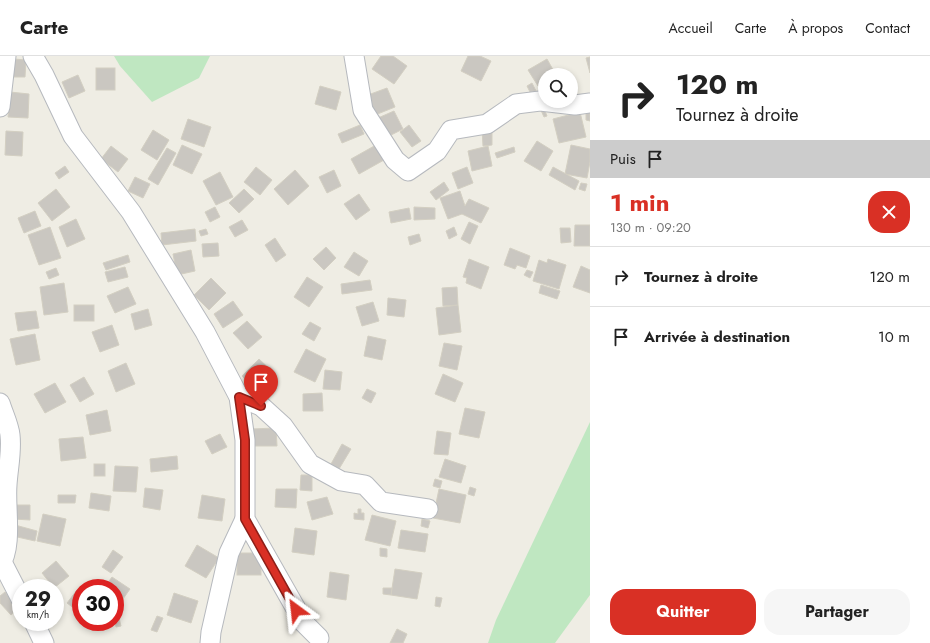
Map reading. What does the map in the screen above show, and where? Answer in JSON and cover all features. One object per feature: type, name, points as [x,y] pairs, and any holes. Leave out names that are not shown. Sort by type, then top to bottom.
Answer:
[{"type":"street","points":[[0,107],[6,56]]},
{"type":"street","points":[[33,56],[44,75],[73,136],[131,212],[205,332],[239,397],[245,440],[245,519],[229,552],[211,632],[210,643]]},
{"type":"street","points":[[354,56],[363,110],[394,160],[408,171],[437,151],[451,130],[487,124],[516,104],[540,101],[575,105],[590,103]]},
{"type":"street","points":[[239,397],[261,406],[283,426],[310,464],[341,481],[365,485],[381,502],[428,509]]},
{"type":"street","points":[[0,403],[10,433],[11,448],[6,486],[8,528],[6,546],[1,563],[12,582]]},
{"type":"street","points":[[245,519],[304,623],[319,638]]},
{"type":"street","points":[[38,631],[44,643]]},
{"type":"green space","points":[[114,56],[210,56],[199,78],[152,102],[120,66]]},
{"type":"green space","points":[[590,422],[590,595],[555,643],[488,643],[496,620]]},
{"type":"building","points":[[381,56],[393,56],[407,66],[394,84],[372,69]]},
{"type":"building","points":[[468,56],[480,56],[491,61],[481,81],[461,71]]},
{"type":"building","points":[[590,57],[590,73],[586,58]]},
{"type":"building","points":[[14,59],[26,60],[25,77],[13,77]]},
{"type":"building","points":[[547,59],[552,68],[538,68],[538,86],[528,70]]},
{"type":"building","points":[[96,68],[115,68],[115,90],[96,90]]},
{"type":"building","points":[[78,75],[85,91],[69,98],[62,82]]},
{"type":"building","points":[[532,83],[536,91],[531,94],[527,86]]},
{"type":"building","points":[[320,86],[341,92],[336,110],[315,104]]},
{"type":"building","points":[[387,88],[395,107],[375,115],[368,95]]},
{"type":"building","points":[[10,92],[29,94],[28,118],[8,117]]},
{"type":"building","points":[[540,108],[544,108],[547,116],[544,117]]},
{"type":"building","points":[[394,111],[403,129],[387,137],[378,118]]},
{"type":"building","points":[[580,112],[586,137],[559,143],[553,119]]},
{"type":"building","points":[[586,112],[590,112],[590,121],[586,120]]},
{"type":"building","points":[[188,119],[211,127],[204,147],[181,139]]},
{"type":"building","points":[[360,125],[364,134],[342,143],[338,134]]},
{"type":"building","points":[[409,125],[421,141],[412,147],[400,132]]},
{"type":"building","points":[[482,129],[492,129],[492,145],[483,146]]},
{"type":"building","points":[[153,130],[169,140],[157,160],[141,150]]},
{"type":"building","points":[[6,131],[23,132],[22,156],[5,155]]},
{"type":"building","points":[[537,141],[553,151],[541,171],[524,161]]},
{"type":"building","points":[[182,145],[202,154],[192,174],[173,165]]},
{"type":"building","points":[[376,145],[384,160],[359,174],[351,159]]},
{"type":"building","points":[[571,145],[590,149],[590,162],[587,178],[565,174]]},
{"type":"building","points":[[111,146],[128,159],[118,172],[101,159]]},
{"type":"building","points":[[488,146],[492,166],[472,171],[468,151]]},
{"type":"building","points":[[514,147],[515,152],[497,158],[495,153]]},
{"type":"building","points":[[167,148],[176,153],[158,185],[148,179]]},
{"type":"building","points":[[65,166],[69,172],[59,179],[55,173]]},
{"type":"building","points":[[256,167],[272,180],[260,195],[244,182]]},
{"type":"building","points":[[467,167],[473,183],[458,189],[452,173]]},
{"type":"building","points":[[553,167],[579,181],[575,190],[549,175]]},
{"type":"building","points":[[295,170],[309,186],[288,205],[274,189]]},
{"type":"building","points":[[334,170],[341,186],[327,193],[319,177]]},
{"type":"building","points":[[220,172],[233,197],[216,205],[203,181]]},
{"type":"building","points":[[135,177],[150,184],[143,198],[128,191]]},
{"type":"building","points":[[444,182],[449,190],[436,200],[430,192]]},
{"type":"building","points":[[581,183],[587,184],[585,191],[579,189]]},
{"type":"building","points":[[56,189],[70,207],[52,221],[38,203]]},
{"type":"building","points":[[244,189],[254,199],[239,213],[229,203]]},
{"type":"building","points":[[460,191],[465,206],[469,199],[489,208],[481,223],[462,214],[448,219],[440,198]]},
{"type":"building","points":[[359,194],[370,210],[356,220],[344,204]]},
{"type":"building","points":[[215,207],[220,217],[210,222],[205,212]]},
{"type":"building","points":[[414,207],[435,208],[435,219],[414,220]]},
{"type":"building","points":[[409,208],[411,219],[391,223],[389,212]]},
{"type":"building","points":[[35,211],[41,226],[24,233],[18,218]]},
{"type":"building","points":[[76,219],[85,239],[67,247],[59,227]]},
{"type":"building","points":[[242,220],[248,230],[235,237],[229,227]]},
{"type":"building","points":[[469,222],[478,226],[470,244],[461,239]]},
{"type":"building","points":[[575,225],[590,225],[590,246],[574,246]]},
{"type":"building","points":[[50,227],[61,258],[39,265],[28,235]]},
{"type":"building","points":[[454,227],[457,235],[449,239],[446,231]]},
{"type":"building","points":[[560,228],[570,228],[571,242],[561,243]]},
{"type":"building","points":[[195,229],[196,241],[162,245],[161,233]]},
{"type":"building","points":[[206,229],[208,234],[201,236],[199,231]]},
{"type":"building","points":[[419,234],[421,241],[410,245],[408,237]]},
{"type":"building","points":[[275,238],[286,255],[276,262],[265,245]]},
{"type":"building","points":[[218,243],[219,256],[203,257],[202,244]]},
{"type":"building","points":[[326,247],[336,258],[324,270],[313,259]]},
{"type":"building","points":[[510,248],[530,256],[526,268],[517,265],[515,269],[504,265]]},
{"type":"building","points":[[191,250],[195,271],[177,275],[173,254]]},
{"type":"building","points":[[354,252],[368,261],[359,276],[344,267]]},
{"type":"building","points":[[128,255],[130,262],[106,270],[103,263]]},
{"type":"building","points":[[469,259],[489,267],[481,289],[466,283],[467,278],[463,277]]},
{"type":"building","points":[[548,259],[566,265],[559,289],[533,281],[539,260],[547,263]]},
{"type":"building","points":[[581,266],[590,270],[590,293],[573,287]]},
{"type":"building","points":[[125,267],[128,277],[108,282],[105,272]]},
{"type":"building","points":[[56,268],[59,275],[49,279],[46,272]]},
{"type":"building","points":[[527,270],[533,272],[530,278],[524,275]]},
{"type":"building","points":[[307,277],[323,287],[309,307],[294,297]]},
{"type":"building","points":[[211,278],[226,293],[209,310],[194,295]]},
{"type":"building","points":[[370,280],[372,290],[342,294],[341,284]]},
{"type":"building","points":[[64,283],[68,312],[44,315],[40,287]]},
{"type":"building","points":[[541,285],[560,291],[557,299],[539,293]]},
{"type":"building","points":[[128,287],[136,304],[115,313],[107,296]]},
{"type":"building","points":[[457,287],[458,305],[443,306],[442,288]]},
{"type":"building","points":[[388,298],[406,300],[404,317],[387,315]]},
{"type":"building","points":[[233,301],[243,315],[223,328],[214,314]]},
{"type":"building","points":[[373,302],[379,321],[362,326],[356,307]]},
{"type":"building","points":[[74,305],[94,305],[94,321],[74,321]]},
{"type":"building","points":[[458,305],[461,332],[439,335],[436,308]]},
{"type":"building","points":[[148,309],[152,325],[135,330],[131,314]]},
{"type":"building","points":[[36,311],[39,328],[18,331],[15,313]]},
{"type":"building","points":[[247,321],[262,337],[248,349],[233,333]]},
{"type":"building","points":[[310,322],[321,328],[314,341],[302,334]]},
{"type":"building","points":[[112,325],[119,345],[100,352],[92,332]]},
{"type":"building","points":[[35,334],[40,360],[16,365],[10,339]]},
{"type":"building","points":[[368,336],[386,340],[382,360],[364,356]]},
{"type":"building","points":[[444,343],[462,346],[457,370],[439,366]]},
{"type":"building","points":[[306,349],[326,359],[315,382],[294,372]]},
{"type":"building","points":[[259,359],[276,375],[259,392],[242,376]]},
{"type":"building","points":[[126,363],[135,384],[116,392],[108,371]]},
{"type":"building","points":[[325,370],[342,372],[340,390],[323,389]]},
{"type":"building","points":[[443,374],[463,383],[455,402],[435,394]]},
{"type":"building","points":[[84,377],[94,394],[80,402],[70,385]]},
{"type":"building","points":[[55,383],[66,402],[45,413],[34,394]]},
{"type":"building","points":[[367,389],[376,393],[371,403],[362,398]]},
{"type":"building","points":[[322,393],[323,411],[303,411],[303,394]]},
{"type":"building","points":[[465,408],[485,412],[479,438],[459,434]]},
{"type":"building","points":[[107,410],[111,431],[90,435],[86,415]]},
{"type":"building","points":[[276,428],[277,446],[251,446],[251,429]]},
{"type":"building","points":[[437,431],[451,433],[448,455],[434,454]]},
{"type":"building","points":[[220,434],[227,447],[212,454],[205,441]]},
{"type":"building","points":[[83,437],[86,458],[61,461],[59,439]]},
{"type":"building","points":[[342,444],[351,449],[339,469],[331,464]]},
{"type":"building","points":[[177,456],[178,469],[151,472],[150,459]]},
{"type":"building","points":[[445,459],[466,466],[461,483],[439,477]]},
{"type":"building","points":[[94,464],[105,464],[105,476],[94,476]]},
{"type":"building","points":[[115,466],[138,467],[136,492],[113,491]]},
{"type":"building","points":[[301,475],[312,475],[312,491],[300,490]]},
{"type":"building","points":[[435,479],[442,481],[440,488],[433,486]]},
{"type":"building","points":[[470,487],[476,489],[474,496],[468,494]]},
{"type":"building","points":[[145,488],[163,490],[160,510],[143,507]]},
{"type":"building","points":[[276,489],[297,489],[296,508],[275,507]]},
{"type":"building","points":[[439,489],[466,495],[460,523],[433,518]]},
{"type":"building","points":[[91,493],[111,496],[109,511],[89,508]]},
{"type":"building","points":[[58,495],[76,495],[75,503],[58,503]]},
{"type":"building","points":[[202,495],[225,499],[222,521],[198,518]]},
{"type":"building","points":[[327,497],[333,514],[312,520],[307,502]]},
{"type":"building","points":[[14,505],[30,505],[30,520],[14,519]]},
{"type":"building","points":[[358,509],[361,509],[361,513],[364,513],[364,520],[354,519],[354,513],[358,514]]},
{"type":"building","points":[[43,514],[66,519],[60,546],[37,541]]},
{"type":"building","points":[[372,515],[396,521],[390,546],[365,540]]},
{"type":"building","points":[[422,519],[430,521],[428,528],[421,526]]},
{"type":"building","points":[[15,525],[37,531],[35,541],[13,536]]},
{"type":"building","points":[[295,528],[317,531],[314,555],[292,552]]},
{"type":"building","points":[[401,530],[428,534],[425,552],[398,548]]},
{"type":"building","points":[[197,545],[219,558],[206,578],[185,566]]},
{"type":"building","points":[[380,548],[387,549],[387,557],[380,556]]},
{"type":"building","points":[[113,550],[123,557],[111,573],[102,567]]},
{"type":"building","points":[[237,553],[261,553],[261,575],[237,575]]},
{"type":"building","points":[[56,561],[69,576],[64,580],[47,579],[42,573]]},
{"type":"building","points":[[395,569],[422,573],[417,599],[391,595]]},
{"type":"building","points":[[330,572],[349,575],[346,600],[327,597]]},
{"type":"building","points":[[124,585],[130,589],[124,598]]},
{"type":"building","points":[[383,588],[392,588],[391,595],[383,594]]},
{"type":"building","points":[[5,592],[12,600],[11,615],[0,603],[0,596]]},
{"type":"building","points":[[174,593],[198,601],[191,623],[167,615]]},
{"type":"building","points":[[72,596],[72,607],[67,603]]},
{"type":"building","points":[[436,597],[442,598],[440,607],[435,606]]},
{"type":"building","points":[[157,616],[163,618],[157,632],[151,630]]},
{"type":"building","points":[[397,629],[407,634],[403,643],[390,643]]},
{"type":"route","points":[[261,406],[239,397],[245,440],[245,519],[296,610]]}]
